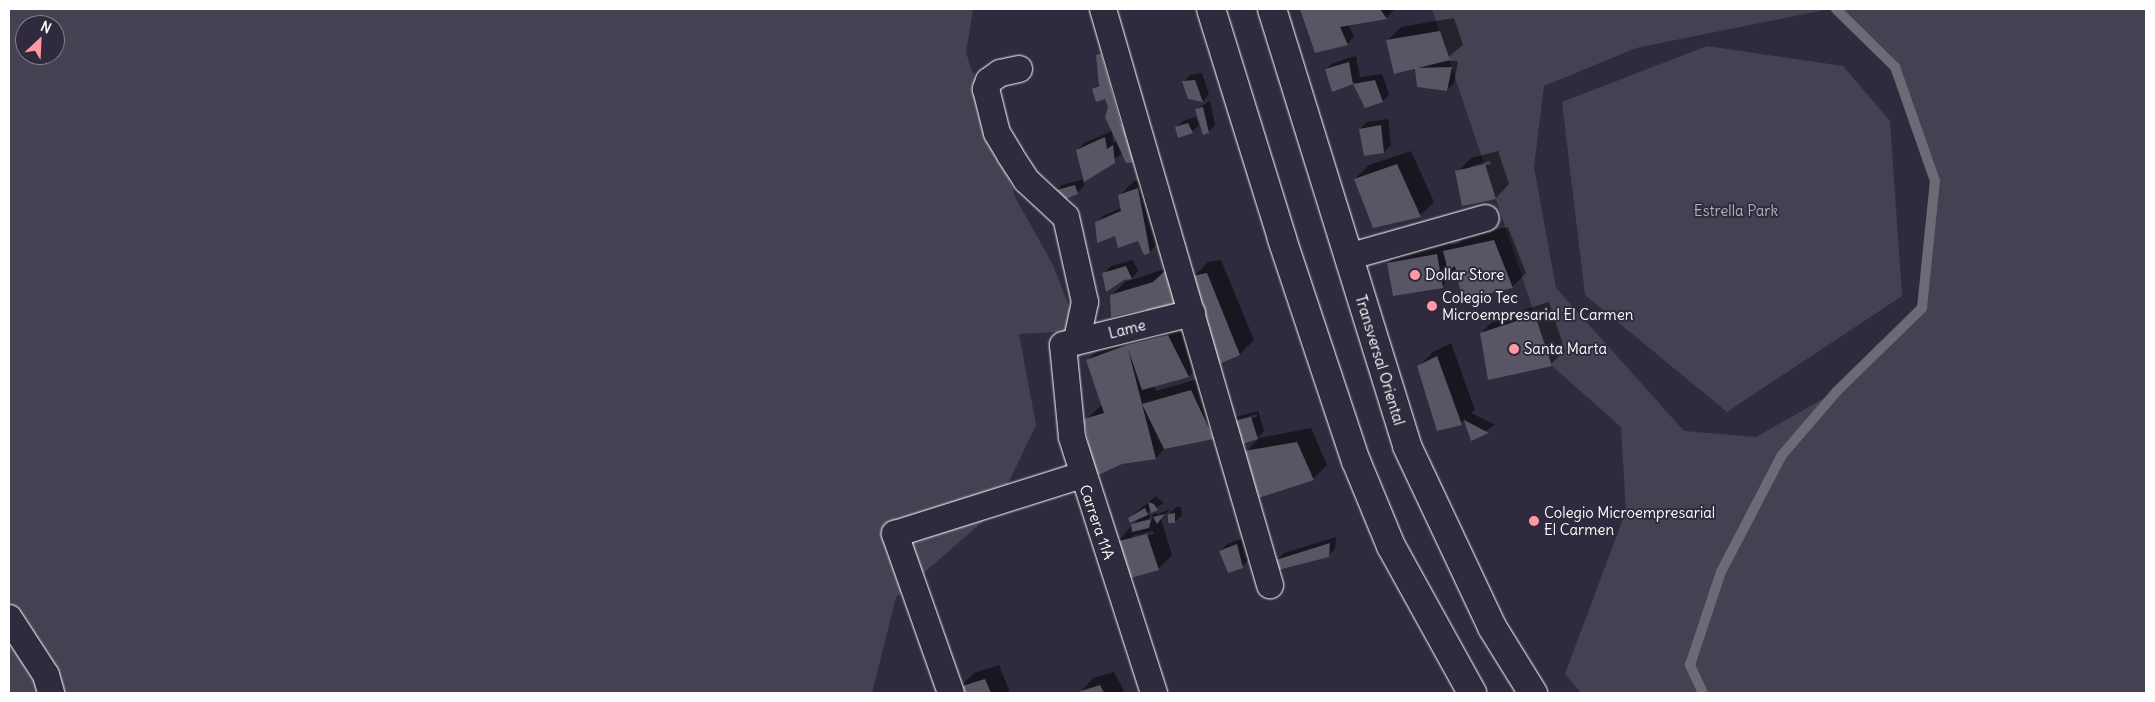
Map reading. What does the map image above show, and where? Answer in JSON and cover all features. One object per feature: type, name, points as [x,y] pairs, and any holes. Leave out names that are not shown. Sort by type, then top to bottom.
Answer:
[{"type":"main road","points":[[1211,9],[1356,461],[1391,546],[1472,693]]},
{"type":"main road","name":"Transversal Oriental","points":[[1272,9],[1407,446],[1492,627],[1534,693]]},
{"type":"street","points":[[1103,9],[1270,585]]},
{"type":"street","name":"Carrera 11A","points":[[1019,69],[1000,73],[989,81],[986,89],[997,133],[1010,155],[1026,180],[1066,218],[1085,302],[1070,343],[1072,437],[1082,474],[1154,693]]},
{"type":"street","points":[[1348,257],[1486,218]]},
{"type":"street","name":"Lame","points":[[1070,343],[1192,313]]},
{"type":"street","points":[[951,693],[895,534],[1082,474]]},
{"type":"street","points":[[13,633],[46,675],[51,693]]},
{"type":"green space","points":[[9,9],[973,9],[966,53],[1016,199],[1052,263],[1079,331],[1019,334],[1036,425],[995,511],[896,597],[872,693],[9,693]]},
{"type":"green space","points":[[1432,9],[1830,9],[1636,48],[1544,86],[1534,167],[1556,288],[1684,431],[1756,437],[1837,391],[1922,308],[1935,181],[1895,67],[1836,9],[2146,9],[2146,693],[1581,693],[1565,674],[1626,511],[1621,427],[1552,366]]},
{"type":"green space","name":"Estrella Park","points":[[1707,46],[1843,66],[1890,121],[1902,296],[1727,412],[1585,295],[1562,102]]},
{"type":"building","points":[[1300,9],[1380,9],[1387,19],[1340,27],[1348,45],[1315,53]]},
{"type":"building","points":[[1440,31],[1450,60],[1394,74],[1386,40]]},
{"type":"building","points":[[1101,53],[1121,124],[1129,126],[1136,162],[1126,163],[1105,117],[1108,107],[1105,99],[1096,102],[1092,89],[1099,86],[1096,55]]},
{"type":"building","points":[[1349,62],[1353,84],[1332,92],[1325,69]]},
{"type":"building","points":[[1452,67],[1447,91],[1417,87],[1415,68]]},
{"type":"building","points":[[1195,80],[1203,102],[1188,99],[1182,81]]},
{"type":"building","points":[[1375,80],[1383,102],[1365,108],[1353,84]]},
{"type":"building","points":[[1203,107],[1209,133],[1203,135],[1195,109]]},
{"type":"building","points":[[1188,123],[1193,133],[1178,138],[1175,127]]},
{"type":"building","points":[[1381,125],[1384,153],[1364,156],[1359,129]]},
{"type":"building","points":[[1105,137],[1107,149],[1113,145],[1115,163],[1084,182],[1076,150]]},
{"type":"building","points":[[1397,164],[1421,217],[1373,228],[1354,179]]},
{"type":"building","points":[[1485,164],[1496,199],[1462,206],[1455,171]]},
{"type":"building","points":[[1075,185],[1078,194],[1061,201],[1053,191]]},
{"type":"building","points":[[1138,188],[1150,253],[1144,255],[1138,241],[1118,248],[1115,236],[1097,243],[1095,222],[1121,211],[1118,195]]},
{"type":"building","points":[[1494,240],[1513,288],[1462,299],[1455,266],[1448,271],[1443,251]]},
{"type":"building","name":"Dollar Store","points":[[1437,254],[1443,288],[1393,296],[1387,263]]},
{"type":"building","points":[[1126,266],[1132,279],[1124,280],[1106,292],[1102,273]]},
{"type":"building","points":[[1166,270],[1175,303],[1149,318],[1146,309],[1111,317],[1110,295],[1153,282]]},
{"type":"building","points":[[1207,273],[1240,355],[1217,365],[1192,276]]},
{"type":"building","name":"Santa Marta","points":[[1535,315],[1552,366],[1488,380],[1480,333]]},
{"type":"building","points":[[1168,335],[1189,377],[1142,390],[1128,349],[1156,459],[1122,464],[1094,477],[1084,419],[1104,413],[1086,360],[1127,345]]},
{"type":"building","points":[[1437,356],[1462,425],[1437,431],[1417,366]]},
{"type":"building","points":[[1191,390],[1214,439],[1164,449],[1142,404]]},
{"type":"building","points":[[1251,417],[1258,439],[1236,446],[1228,423]]},
{"type":"building","points":[[1464,420],[1489,433],[1471,441]]},
{"type":"building","points":[[1297,442],[1314,480],[1258,498],[1244,451]]},
{"type":"building","points":[[1148,502],[1154,504],[1158,510],[1151,513]]},
{"type":"building","points":[[1145,508],[1148,515],[1130,523],[1128,518]]},
{"type":"building","points":[[1175,513],[1175,523],[1168,523],[1168,514]]},
{"type":"building","points":[[1165,514],[1157,524],[1153,517]]},
{"type":"building","points":[[1151,519],[1149,528],[1132,532],[1131,524]]},
{"type":"building","points":[[1147,534],[1159,570],[1127,579],[1115,542]]},
{"type":"building","points":[[1330,543],[1329,557],[1274,571],[1276,560]]},
{"type":"building","points":[[1237,544],[1243,568],[1228,573],[1219,551]]},
{"type":"building","points":[[985,679],[991,693],[962,693],[959,687]]},
{"type":"building","points":[[1100,685],[1104,693],[1078,692]]},
{"type":"waterway","points":[[1703,693],[1690,665],[1721,572],[1782,455],[1837,391],[1922,308],[1935,181],[1895,67],[1836,9]]},
{"type":"place","name":"Dollar Store","points":[[1415,275]]},
{"type":"place","name":"Colegio Tec Microempresarial El Carmen","points":[[1432,306]]},
{"type":"place","name":"Santa Marta","points":[[1514,349]]},
{"type":"place","name":"Colegio Microempresarial El Carmen","points":[[1534,521]]}]
